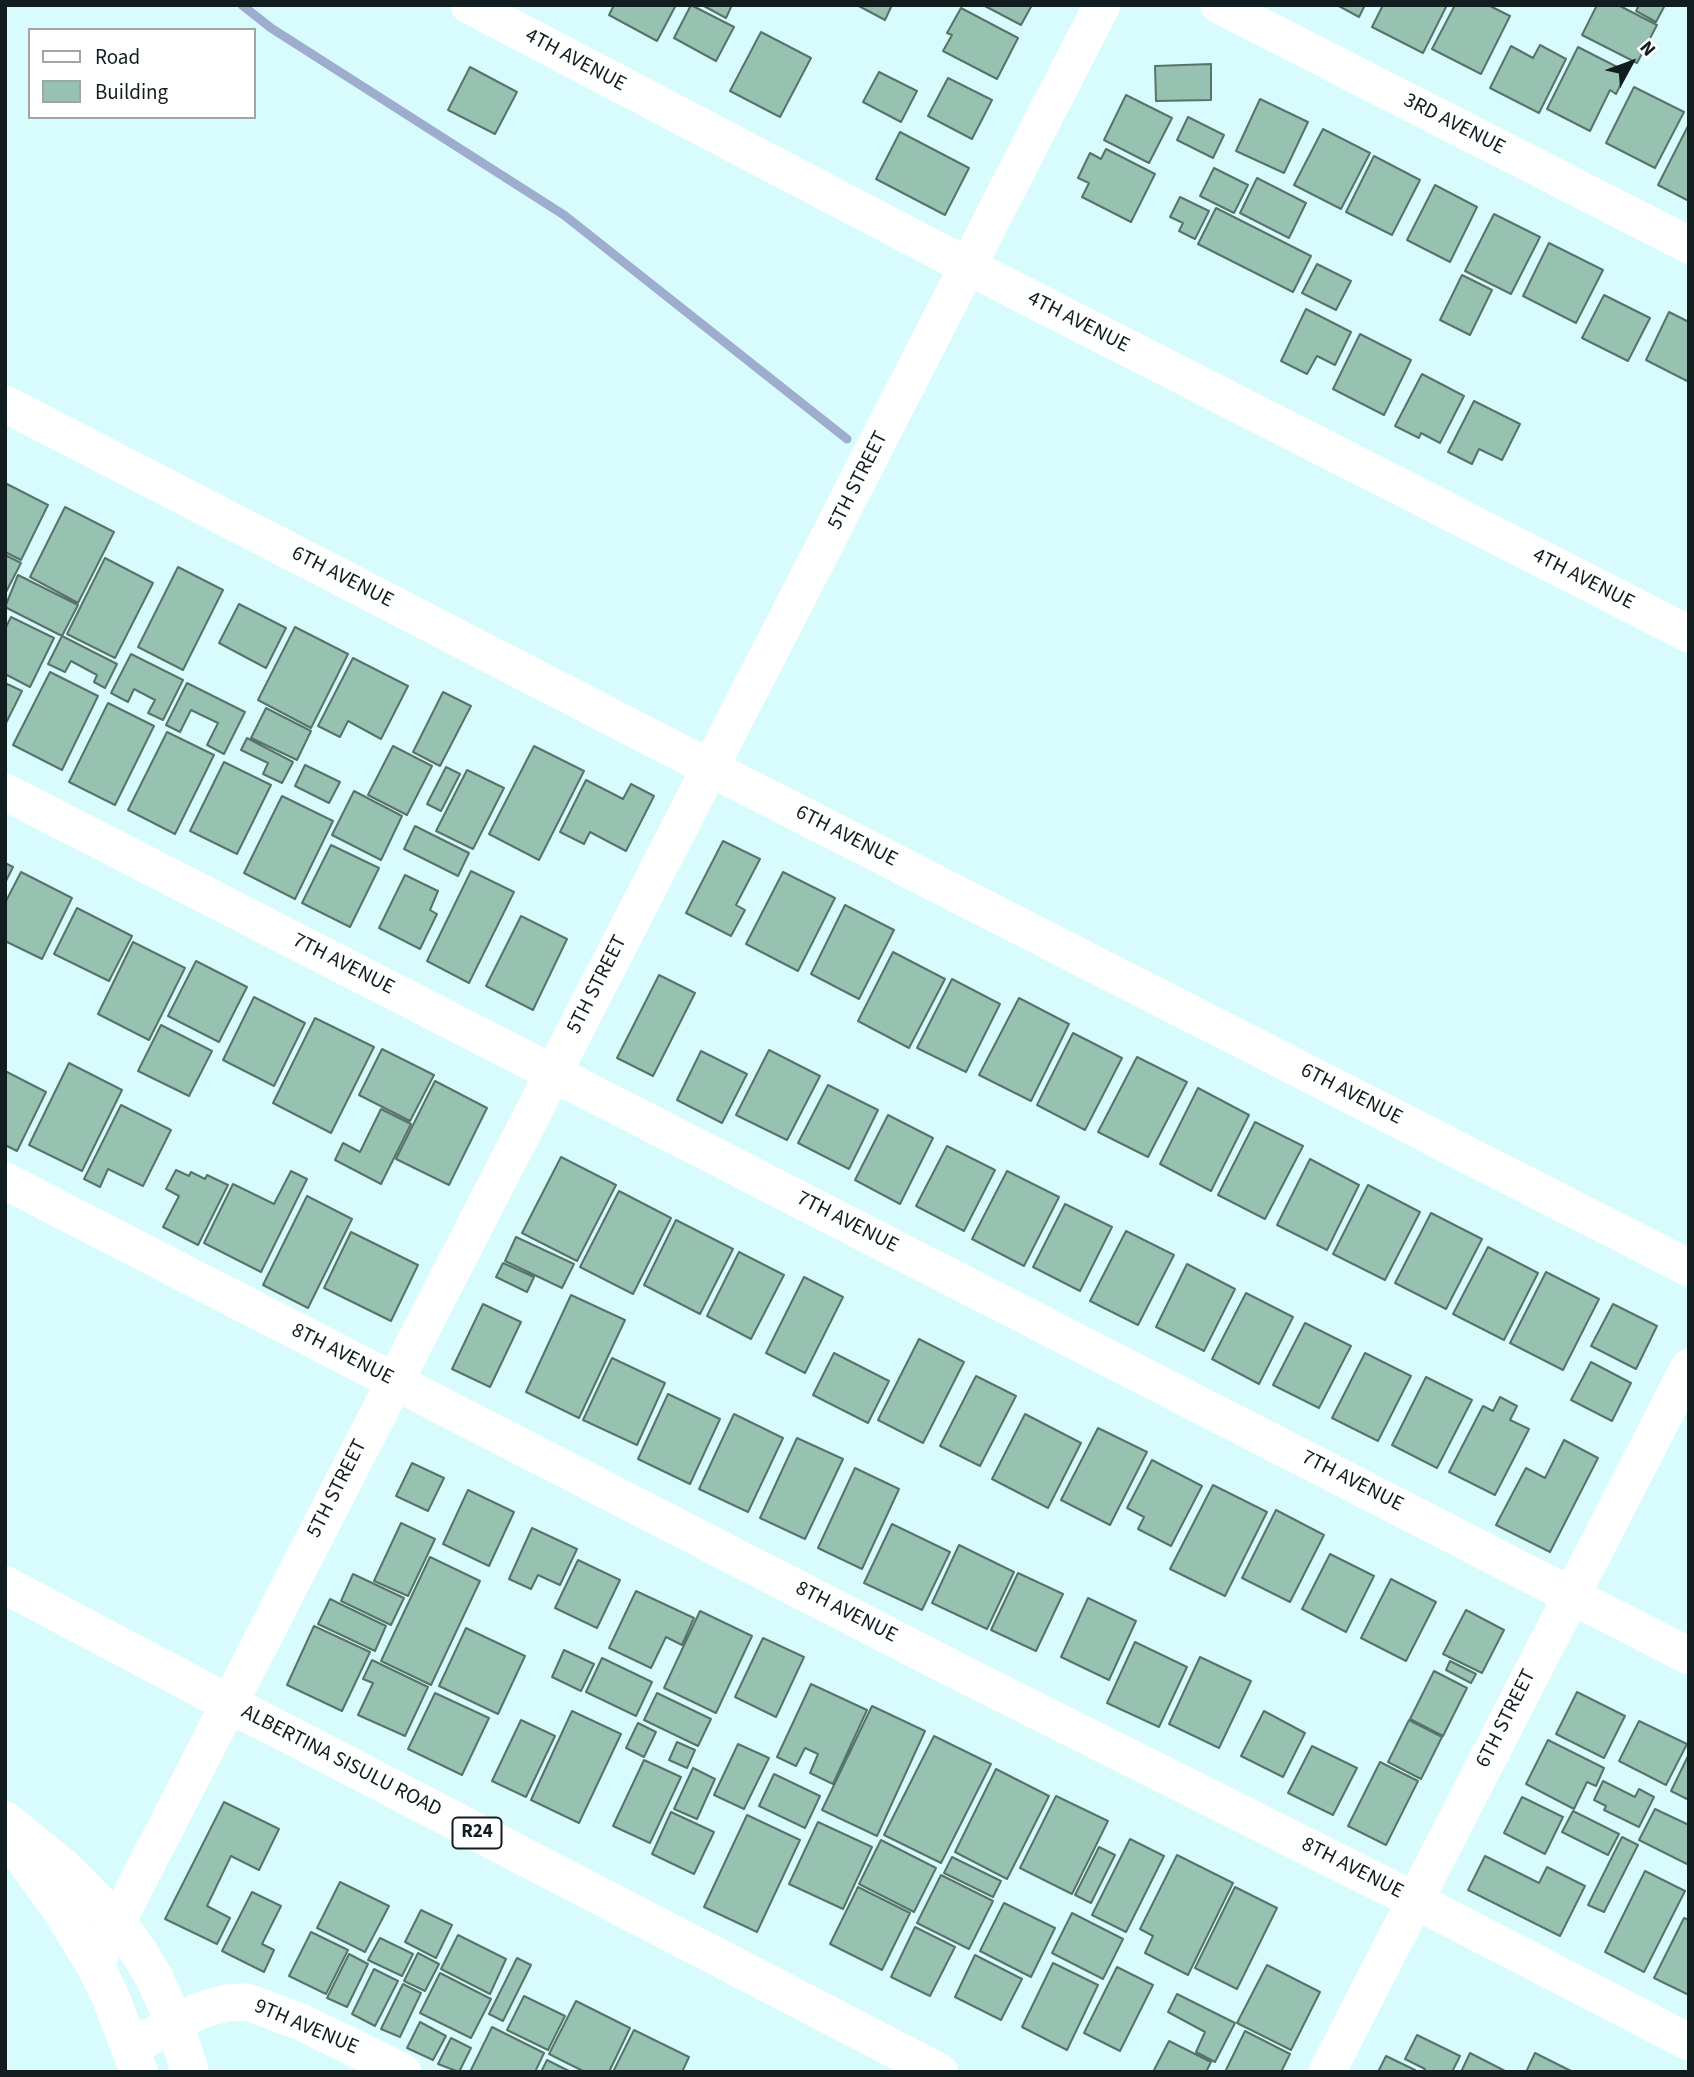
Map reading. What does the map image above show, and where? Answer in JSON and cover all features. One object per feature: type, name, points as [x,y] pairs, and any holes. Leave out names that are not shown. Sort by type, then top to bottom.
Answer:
[{"type":"main road","name":"ALBERTINA SISULU ROAD","points":[[9,1588],[939,2072]]},
{"type":"main road","points":[[5,1820],[65,1869],[117,1922],[155,1979],[174,2022],[190,2072]]},
{"type":"main road","points":[[5,1832],[60,1908],[95,1965],[135,2059]]},
{"type":"street","name":"4TH AVENUE","points":[[469,5],[969,267],[1689,634]]},
{"type":"street","name":"5TH STREET","points":[[95,1965],[1102,5]]},
{"type":"street","name":"3RD AVENUE","points":[[1219,5],[1689,245]]},
{"type":"street","name":"6TH AVENUE","points":[[5,404],[1689,1268]]},
{"type":"street","name":"7TH AVENUE","points":[[5,792],[1689,1656]]},
{"type":"street","name":"8TH AVENUE","points":[[5,1181],[1689,2042]]},
{"type":"street","name":"6TH STREET","points":[[1327,2072],[1689,1367]]},
{"type":"street","name":"9TH AVENUE","points":[[135,2059],[174,2022],[226,2003],[247,2002],[302,2022],[404,2072]]},
{"type":"building","points":[[614,5],[676,5],[657,41],[609,15]]},
{"type":"building","points":[[691,5],[734,27],[716,61],[674,38]]},
{"type":"building","points":[[702,5],[732,5],[726,18]]},
{"type":"building","points":[[857,5],[892,5],[885,20]]},
{"type":"building","points":[[983,5],[1032,5],[1021,25]]},
{"type":"building","points":[[1337,5],[1365,5],[1359,17]]},
{"type":"building","points":[[1383,5],[1447,5],[1423,53],[1372,27]]},
{"type":"building","points":[[1455,5],[1488,5],[1510,16],[1481,74],[1432,49]]},
{"type":"building","points":[[1597,5],[1618,5],[1657,25],[1637,63],[1582,35]]},
{"type":"building","points":[[1639,5],[1665,5],[1656,22],[1636,11]]},
{"type":"building","points":[[961,8],[1018,38],[997,79],[943,51],[952,35],[947,33]]},
{"type":"building","points":[[761,32],[811,58],[780,117],[730,91]]},
{"type":"building","points":[[1540,45],[1566,59],[1539,113],[1490,88],[1511,46],[1533,58]]},
{"type":"building","points":[[1578,47],[1627,72],[1616,94],[1610,90],[1590,131],[1547,109]]},
{"type":"building","points":[[1211,64],[1211,100],[1156,101],[1155,66]]},
{"type":"building","points":[[470,67],[517,92],[495,134],[448,110]]},
{"type":"building","points":[[879,72],[917,91],[901,122],[863,102]]},
{"type":"building","points":[[948,78],[992,100],[972,139],[928,116]]},
{"type":"building","points":[[1634,87],[1684,112],[1655,168],[1606,143]]},
{"type":"building","points":[[1126,95],[1172,118],[1149,163],[1104,140]]},
{"type":"building","points":[[1260,99],[1308,122],[1284,173],[1236,151]]},
{"type":"building","points":[[1188,117],[1224,135],[1213,158],[1177,140]]},
{"type":"building","points":[[1689,124],[1689,201],[1658,185]]},
{"type":"building","points":[[1323,129],[1370,153],[1341,209],[1294,185]]},
{"type":"building","points":[[900,132],[969,168],[945,215],[876,179]]},
{"type":"building","points":[[1106,149],[1155,174],[1131,222],[1082,197],[1089,183],[1078,178],[1090,153],[1101,159]]},
{"type":"building","points":[[1374,156],[1420,180],[1392,235],[1346,212]]},
{"type":"building","points":[[1214,168],[1248,185],[1234,213],[1200,196]]},
{"type":"building","points":[[1257,178],[1306,203],[1289,238],[1240,213]]},
{"type":"building","points":[[1435,185],[1477,207],[1450,262],[1407,240]]},
{"type":"building","points":[[1180,197],[1209,211],[1195,239],[1179,231],[1183,223],[1170,217]]},
{"type":"building","points":[[1216,208],[1311,256],[1293,292],[1198,244]]},
{"type":"building","points":[[1494,214],[1540,237],[1511,294],[1465,271]]},
{"type":"building","points":[[1549,243],[1603,270],[1576,323],[1523,296]]},
{"type":"building","points":[[1317,264],[1351,281],[1336,310],[1302,293]]},
{"type":"building","points":[[1462,275],[1492,290],[1470,335],[1440,320]]},
{"type":"building","points":[[1604,295],[1650,318],[1628,361],[1582,338]]},
{"type":"building","points":[[1306,309],[1351,332],[1335,365],[1317,356],[1307,374],[1281,361]]},
{"type":"building","points":[[1669,312],[1689,322],[1689,382],[1646,360]]},
{"type":"building","points":[[1360,334],[1411,360],[1384,415],[1333,389]]},
{"type":"building","points":[[1422,374],[1464,396],[1440,443],[1421,433],[1419,438],[1395,426]]},
{"type":"building","points":[[1474,401],[1520,424],[1502,460],[1479,449],[1472,464],[1448,452]]},
{"type":"building","points":[[5,483],[48,505],[21,560],[5,552]]},
{"type":"building","points":[[65,507],[114,532],[78,603],[30,577]]},
{"type":"building","points":[[5,555],[21,563],[5,594]]},
{"type":"building","points":[[105,558],[153,583],[115,658],[67,634]]},
{"type":"building","points":[[178,567],[223,590],[183,670],[138,647]]},
{"type":"building","points":[[18,575],[78,605],[62,636],[5,607]]},
{"type":"building","points":[[239,604],[286,628],[266,668],[219,643]]},
{"type":"building","points":[[11,617],[54,638],[30,687],[5,674],[5,629]]},
{"type":"building","points":[[295,627],[348,654],[311,728],[258,700]]},
{"type":"building","points":[[62,636],[117,664],[105,688],[94,682],[97,675],[71,661],[65,672],[48,664]]},
{"type":"building","points":[[131,654],[183,680],[163,720],[148,713],[155,700],[134,689],[128,702],[111,693]]},
{"type":"building","points":[[353,658],[408,686],[381,739],[348,721],[340,737],[318,726]]},
{"type":"building","points":[[50,672],[98,696],[62,770],[13,745]]},
{"type":"building","points":[[5,683],[22,691],[5,725]]},
{"type":"building","points":[[187,683],[245,712],[224,754],[207,745],[218,723],[191,710],[180,732],[166,725]]},
{"type":"building","points":[[443,692],[471,706],[440,766],[413,752]]},
{"type":"building","points":[[108,703],[154,726],[115,805],[69,782]]},
{"type":"building","points":[[266,708],[311,731],[297,760],[251,738]]},
{"type":"building","points":[[167,732],[214,755],[175,834],[128,810]]},
{"type":"building","points":[[247,738],[293,762],[282,783],[263,774],[268,763],[241,750]]},
{"type":"building","points":[[393,746],[432,766],[407,815],[368,795]]},
{"type":"building","points":[[534,746],[584,771],[539,860],[489,834]]},
{"type":"building","points":[[224,762],[271,785],[237,854],[190,831]]},
{"type":"building","points":[[305,765],[340,782],[329,803],[295,786]]},
{"type":"building","points":[[446,767],[460,774],[441,811],[427,804]]},
{"type":"building","points":[[467,770],[504,788],[473,849],[436,831]]},
{"type":"building","points":[[586,780],[623,799],[631,784],[654,796],[626,851],[590,832],[584,844],[560,832]]},
{"type":"building","points":[[354,791],[402,816],[381,860],[332,835]]},
{"type":"building","points":[[282,796],[333,821],[295,899],[244,873]]},
{"type":"building","points":[[415,826],[469,853],[458,876],[404,849]]},
{"type":"building","points":[[723,841],[760,859],[736,905],[745,910],[731,936],[686,913]]},
{"type":"building","points":[[331,845],[379,868],[350,927],[302,903]]},
{"type":"building","points":[[5,863],[13,867],[5,883]]},
{"type":"building","points":[[471,871],[514,892],[469,983],[427,961]]},
{"type":"building","points":[[21,872],[72,898],[42,959],[5,941],[5,903]]},
{"type":"building","points":[[783,872],[835,898],[798,971],[746,944]]},
{"type":"building","points":[[405,875],[438,891],[430,910],[437,914],[420,949],[379,928]]},
{"type":"building","points":[[845,905],[894,930],[859,999],[811,974]]},
{"type":"building","points":[[77,908],[132,936],[109,981],[54,954]]},
{"type":"building","points":[[521,916],[567,939],[533,1010],[486,986]]},
{"type":"building","points":[[133,942],[185,968],[149,1040],[98,1014]]},
{"type":"building","points":[[893,952],[945,979],[909,1048],[858,1021]]},
{"type":"building","points":[[196,961],[247,987],[219,1042],[168,1016]]},
{"type":"building","points":[[659,975],[695,993],[653,1076],[617,1058]]},
{"type":"building","points":[[952,979],[1000,1004],[966,1072],[917,1048]]},
{"type":"building","points":[[254,997],[305,1023],[274,1086],[223,1060]]},
{"type":"building","points":[[1019,998],[1069,1024],[1031,1101],[979,1075]]},
{"type":"building","points":[[315,1018],[374,1047],[331,1133],[273,1103]]},
{"type":"building","points":[[161,1025],[212,1051],[189,1096],[138,1071]]},
{"type":"building","points":[[1073,1033],[1122,1058],[1085,1130],[1037,1105]]},
{"type":"building","points":[[382,1049],[434,1075],[410,1121],[359,1095]]},
{"type":"building","points":[[769,1050],[820,1076],[787,1140],[736,1115]]},
{"type":"building","points":[[701,1051],[747,1074],[722,1123],[677,1100]]},
{"type":"building","points":[[1137,1057],[1187,1082],[1148,1157],[1098,1132]]},
{"type":"building","points":[[69,1063],[122,1090],[82,1171],[29,1145]]},
{"type":"building","points":[[5,1071],[46,1092],[17,1151],[5,1145]]},
{"type":"building","points":[[435,1081],[487,1108],[449,1185],[396,1159]]},
{"type":"building","points":[[828,1085],[878,1110],[849,1169],[798,1143]]},
{"type":"building","points":[[1198,1088],[1249,1115],[1211,1191],[1160,1164]]},
{"type":"building","points":[[121,1105],[171,1130],[143,1186],[108,1169],[100,1187],[84,1179]]},
{"type":"building","points":[[381,1109],[411,1124],[381,1184],[335,1160],[343,1143],[360,1152]]},
{"type":"building","points":[[888,1115],[933,1138],[900,1204],[855,1180]]},
{"type":"building","points":[[1255,1122],[1303,1146],[1265,1219],[1218,1195]]},
{"type":"building","points":[[947,1146],[995,1170],[964,1231],[916,1206]]},
{"type":"building","points":[[561,1157],[616,1185],[577,1261],[522,1233]]},
{"type":"building","points":[[1310,1159],[1359,1185],[1327,1250],[1277,1225]]},
{"type":"building","points":[[176,1170],[189,1176],[191,1172],[205,1179],[207,1175],[228,1185],[198,1245],[163,1227],[179,1196],[166,1189]]},
{"type":"building","points":[[291,1171],[307,1179],[261,1272],[204,1243],[233,1184],[274,1204]]},
{"type":"building","points":[[1007,1171],[1059,1197],[1024,1266],[972,1239]]},
{"type":"building","points":[[1368,1185],[1420,1212],[1385,1280],[1333,1254]]},
{"type":"building","points":[[619,1191],[671,1218],[633,1294],[580,1267]]},
{"type":"building","points":[[307,1196],[352,1219],[308,1308],[263,1285]]},
{"type":"building","points":[[1065,1204],[1112,1227],[1080,1291],[1033,1267]]},
{"type":"building","points":[[1431,1213],[1482,1239],[1446,1309],[1395,1283]]},
{"type":"building","points":[[676,1220],[733,1249],[700,1314],[644,1285]]},
{"type":"building","points":[[1126,1231],[1174,1255],[1138,1325],[1090,1301]]},
{"type":"building","points":[[351,1232],[418,1265],[391,1321],[324,1288]]},
{"type":"building","points":[[516,1237],[574,1264],[562,1288],[505,1261]]},
{"type":"building","points":[[1488,1247],[1538,1273],[1504,1340],[1453,1314]]},
{"type":"building","points":[[739,1252],[784,1275],[751,1339],[707,1316]]},
{"type":"building","points":[[503,1263],[534,1277],[527,1292],[496,1277]]},
{"type":"building","points":[[1187,1264],[1235,1289],[1204,1351],[1156,1327]]},
{"type":"building","points":[[1546,1272],[1599,1299],[1563,1370],[1510,1343]]},
{"type":"building","points":[[804,1277],[843,1297],[805,1373],[766,1353]]},
{"type":"building","points":[[1246,1293],[1293,1317],[1259,1384],[1212,1359]]},
{"type":"building","points":[[571,1295],[625,1320],[579,1418],[526,1392]]},
{"type":"building","points":[[483,1304],[521,1322],[490,1387],[452,1369]]},
{"type":"building","points":[[1613,1304],[1657,1326],[1636,1369],[1591,1346]]},
{"type":"building","points":[[1305,1323],[1351,1346],[1319,1408],[1273,1385]]},
{"type":"building","points":[[919,1339],[964,1362],[923,1443],[878,1420]]},
{"type":"building","points":[[834,1353],[889,1381],[868,1423],[813,1395]]},
{"type":"building","points":[[1365,1353],[1411,1376],[1378,1441],[1332,1418]]},
{"type":"building","points":[[612,1358],[665,1383],[637,1445],[583,1420]]},
{"type":"building","points":[[1591,1362],[1631,1383],[1612,1421],[1571,1400]]},
{"type":"building","points":[[976,1376],[1016,1396],[980,1466],[940,1446]]},
{"type":"building","points":[[1426,1377],[1472,1400],[1437,1468],[1392,1445]]},
{"type":"building","points":[[668,1394],[720,1419],[690,1484],[638,1459]]},
{"type":"building","points":[[1500,1397],[1517,1406],[1510,1420],[1529,1429],[1495,1495],[1449,1472],[1483,1406],[1493,1411]]},
{"type":"building","points":[[734,1414],[783,1438],[748,1512],[699,1489]]},
{"type":"building","points":[[1025,1414],[1081,1443],[1048,1508],[992,1479]]},
{"type":"building","points":[[1098,1428],[1147,1452],[1110,1525],[1061,1500]]},
{"type":"building","points":[[797,1438],[843,1459],[805,1539],[760,1518]]},
{"type":"building","points":[[1564,1440],[1598,1458],[1550,1552],[1496,1525],[1526,1468],[1545,1478]]},
{"type":"building","points":[[1152,1460],[1202,1486],[1171,1546],[1138,1529],[1144,1517],[1127,1508]]},
{"type":"building","points":[[412,1463],[444,1478],[428,1511],[396,1496]]},
{"type":"building","points":[[855,1468],[899,1489],[862,1569],[818,1548]]},
{"type":"building","points":[[1213,1485],[1267,1512],[1225,1596],[1170,1569]]},
{"type":"building","points":[[468,1490],[514,1512],[489,1566],[443,1544]]},
{"type":"building","points":[[1276,1510],[1324,1535],[1290,1602],[1242,1578]]},
{"type":"building","points":[[401,1523],[435,1539],[408,1596],[374,1581]]},
{"type":"building","points":[[892,1524],[950,1552],[922,1610],[864,1583]]},
{"type":"building","points":[[532,1528],[577,1549],[560,1585],[538,1575],[531,1589],[509,1579]]},
{"type":"building","points":[[959,1545],[1014,1572],[987,1629],[932,1603]]},
{"type":"building","points":[[1330,1554],[1374,1576],[1346,1632],[1302,1609]]},
{"type":"building","points":[[430,1557],[480,1581],[431,1685],[381,1661]]},
{"type":"building","points":[[578,1560],[620,1580],[597,1628],[555,1608]]},
{"type":"building","points":[[1018,1573],[1063,1594],[1036,1651],[991,1630]]},
{"type":"building","points":[[353,1574],[404,1598],[391,1625],[341,1601]]},
{"type":"building","points":[[1391,1579],[1436,1602],[1406,1661],[1361,1638]]},
{"type":"building","points":[[636,1591],[694,1618],[682,1645],[666,1637],[651,1668],[609,1648]]},
{"type":"building","points":[[1088,1598],[1136,1621],[1109,1680],[1061,1657]]},
{"type":"building","points":[[330,1599],[386,1626],[375,1651],[318,1624]]},
{"type":"building","points":[[1466,1610],[1504,1630],[1482,1673],[1443,1654]]},
{"type":"building","points":[[700,1611],[752,1636],[716,1713],[664,1688]]},
{"type":"building","points":[[314,1626],[370,1652],[342,1711],[287,1685]]},
{"type":"building","points":[[466,1628],[525,1656],[498,1714],[439,1686]]},
{"type":"building","points":[[763,1638],[804,1657],[776,1717],[735,1697]]},
{"type":"building","points":[[1135,1642],[1187,1667],[1159,1727],[1107,1703]]},
{"type":"building","points":[[564,1650],[594,1664],[581,1691],[552,1677]]},
{"type":"building","points":[[1200,1657],[1251,1681],[1219,1748],[1169,1724]]},
{"type":"building","points":[[602,1658],[652,1682],[636,1716],[586,1692]]},
{"type":"building","points":[[372,1660],[428,1687],[405,1736],[358,1715],[373,1683],[363,1679]]},
{"type":"building","points":[[1450,1661],[1476,1674],[1471,1683],[1446,1670]]},
{"type":"building","points":[[1434,1671],[1467,1688],[1443,1736],[1410,1719]]},
{"type":"building","points":[[811,1684],[867,1710],[833,1784],[810,1773],[818,1754],[805,1748],[796,1766],[777,1757]]},
{"type":"building","points":[[1577,1692],[1625,1716],[1604,1758],[1556,1734]]},
{"type":"building","points":[[435,1693],[489,1718],[462,1775],[408,1749]]},
{"type":"building","points":[[657,1693],[711,1719],[698,1746],[644,1720]]},
{"type":"building","points":[[872,1706],[925,1731],[877,1836],[822,1810]]},
{"type":"building","points":[[572,1711],[621,1734],[579,1823],[531,1800]]},
{"type":"building","points":[[1264,1711],[1305,1733],[1283,1777],[1241,1756]]},
{"type":"building","points":[[521,1720],[555,1736],[526,1797],[492,1781]]},
{"type":"building","points":[[1409,1720],[1442,1737],[1421,1779],[1388,1762]]},
{"type":"building","points":[[1639,1721],[1687,1744],[1666,1785],[1619,1761]]},
{"type":"building","points":[[638,1723],[656,1732],[644,1757],[626,1748]]},
{"type":"building","points":[[934,1736],[991,1764],[941,1863],[884,1835]]},
{"type":"building","points":[[1548,1740],[1604,1768],[1596,1786],[1587,1782],[1574,1809],[1526,1784]]},
{"type":"building","points":[[677,1742],[695,1750],[687,1768],[669,1760]]},
{"type":"building","points":[[738,1744],[769,1758],[744,1809],[714,1795]]},
{"type":"building","points":[[1312,1746],[1357,1768],[1333,1815],[1288,1793]]},
{"type":"building","points":[[1689,1754],[1689,1800],[1671,1791]]},
{"type":"building","points":[[644,1760],[681,1777],[650,1843],[613,1826]]},
{"type":"building","points":[[1380,1762],[1418,1781],[1386,1845],[1348,1826]]},
{"type":"building","points":[[693,1768],[715,1779],[697,1819],[674,1809]]},
{"type":"building","points":[[996,1769],[1049,1796],[1007,1879],[955,1852]]},
{"type":"building","points":[[774,1774],[820,1796],[805,1828],[759,1806]]},
{"type":"building","points":[[1603,1781],[1635,1797],[1639,1789],[1654,1797],[1639,1827],[1604,1810],[1606,1806],[1594,1800]]},
{"type":"building","points":[[1056,1796],[1108,1821],[1072,1894],[1020,1868]]},
{"type":"building","points":[[1522,1797],[1563,1817],[1545,1854],[1504,1833]]},
{"type":"building","points":[[224,1802],[279,1829],[259,1870],[231,1856],[207,1906],[230,1918],[217,1944],[165,1919]]},
{"type":"building","points":[[1655,1809],[1689,1825],[1689,1865],[1639,1840]]},
{"type":"building","points":[[1573,1811],[1619,1834],[1608,1855],[1562,1832]]},
{"type":"building","points":[[671,1812],[714,1832],[694,1874],[652,1854]]},
{"type":"building","points":[[747,1815],[800,1840],[757,1932],[704,1907]]},
{"type":"building","points":[[818,1822],[872,1847],[843,1909],[789,1884]]},
{"type":"building","points":[[1622,1837],[1638,1845],[1604,1912],[1588,1905]]},
{"type":"building","points":[[1130,1839],[1164,1856],[1126,1932],[1092,1915]]},
{"type":"building","points":[[881,1840],[936,1868],[914,1912],[859,1884]]},
{"type":"building","points":[[1099,1847],[1115,1855],[1091,1903],[1075,1895]]},
{"type":"building","points":[[1177,1855],[1233,1883],[1188,1975],[1145,1953],[1153,1936],[1140,1929]]},
{"type":"building","points":[[1485,1856],[1539,1883],[1547,1867],[1585,1886],[1560,1936],[1468,1890]]},
{"type":"building","points":[[952,1857],[1001,1881],[993,1897],[944,1873]]},
{"type":"building","points":[[1645,1871],[1685,1891],[1644,1972],[1605,1952]]},
{"type":"building","points":[[941,1875],[993,1901],[969,1949],[917,1923]]},
{"type":"building","points":[[340,1882],[389,1906],[365,1952],[317,1928]]},
{"type":"building","points":[[858,1887],[910,1913],[882,1970],[830,1944]]},
{"type":"building","points":[[1235,1887],[1277,1908],[1237,1989],[1195,1968]]},
{"type":"building","points":[[252,1892],[281,1906],[262,1944],[274,1950],[264,1972],[222,1951]]},
{"type":"building","points":[[1004,1903],[1055,1928],[1031,1977],[980,1951]]},
{"type":"building","points":[[421,1910],[452,1925],[436,1958],[405,1942]]},
{"type":"building","points":[[1072,1913],[1123,1939],[1103,1979],[1052,1953]]},
{"type":"building","points":[[1684,1918],[1689,1920],[1689,1995],[1654,1978]]},
{"type":"building","points":[[915,1927],[955,1947],[930,1996],[891,1977]]},
{"type":"building","points":[[311,1932],[348,1950],[326,1994],[289,1976]]},
{"type":"building","points":[[458,1935],[506,1959],[490,1994],[441,1969]]},
{"type":"building","points":[[380,1938],[413,1954],[402,1976],[368,1960]]},
{"type":"building","points":[[418,1953],[439,1964],[425,1991],[404,1981]]},
{"type":"building","points":[[349,1954],[368,1964],[347,2007],[327,1998]]},
{"type":"building","points":[[975,1955],[1022,1979],[1001,2020],[955,1997]]},
{"type":"building","points":[[517,1958],[531,1965],[503,2021],[489,2014]]},
{"type":"building","points":[[1053,1963],[1098,1985],[1067,2050],[1022,2027]]},
{"type":"building","points":[[1267,1965],[1320,1992],[1291,2050],[1237,2023]]},
{"type":"building","points":[[1117,1967],[1153,1985],[1120,2051],[1084,2033]]},
{"type":"building","points":[[374,1969],[398,1981],[375,2026],[352,2014]]},
{"type":"building","points":[[440,1973],[491,1999],[471,2038],[420,2013]]},
{"type":"building","points":[[403,1984],[421,1993],[400,2037],[381,2029]]},
{"type":"building","points":[[1177,1994],[1235,2023],[1215,2062],[1196,2052],[1205,2032],[1168,2012]]},
{"type":"building","points":[[524,1996],[565,2016],[548,2050],[507,2030]]},
{"type":"building","points":[[576,2001],[630,2028],[609,2072],[585,2072],[549,2054]]},
{"type":"building","points":[[420,2022],[446,2036],[433,2060],[407,2048]]},
{"type":"building","points":[[492,2027],[544,2053],[535,2072],[470,2072]]},
{"type":"building","points":[[634,2030],[689,2057],[682,2072],[613,2072]]},
{"type":"building","points":[[1245,2031],[1290,2054],[1281,2072],[1225,2072]]},
{"type":"building","points":[[1417,2035],[1460,2056],[1452,2072],[1423,2072],[1425,2069],[1405,2059]]},
{"type":"building","points":[[451,2038],[471,2048],[459,2072],[438,2064]]},
{"type":"building","points":[[1169,2041],[1211,2062],[1206,2072],[1153,2072]]},
{"type":"building","points":[[1470,2053],[1507,2072],[1461,2072]]},
{"type":"building","points":[[1535,2053],[1573,2072],[1526,2072]]},
{"type":"building","points":[[1386,2056],[1415,2070],[1414,2072],[1378,2072]]},
{"type":"building","points":[[547,2060],[571,2072],[541,2072]]},
{"type":"waterway","points":[[242,5],[271,28],[564,215],[847,439]]}]
